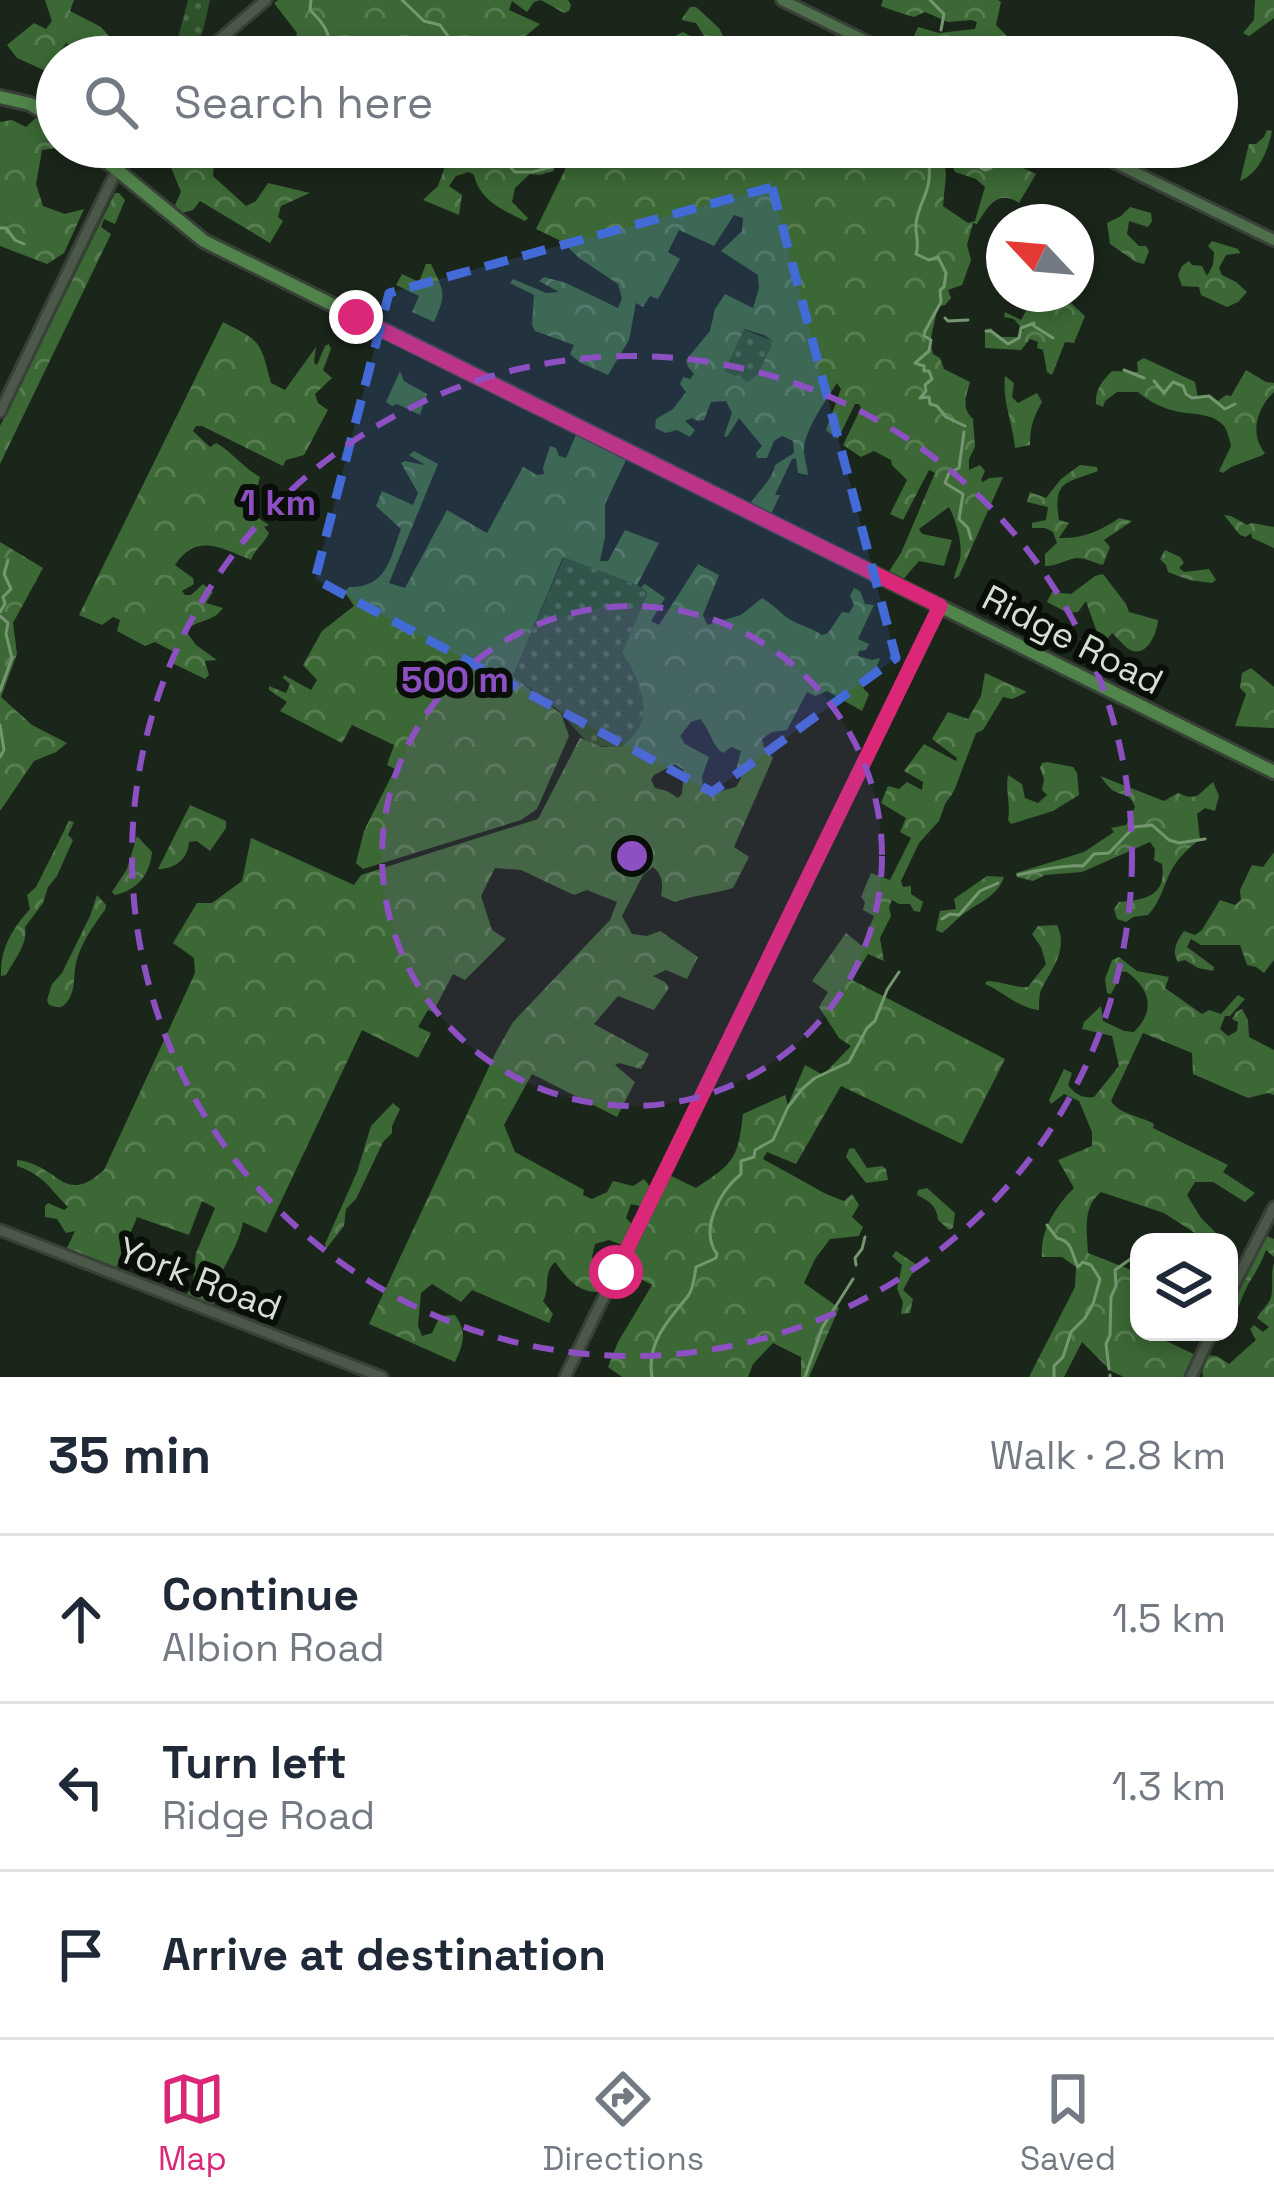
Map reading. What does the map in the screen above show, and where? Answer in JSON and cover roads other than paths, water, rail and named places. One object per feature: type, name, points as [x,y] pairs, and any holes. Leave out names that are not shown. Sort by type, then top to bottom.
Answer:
[{"type":"main road","points":[[782,0],[855,36]]},
{"type":"main road","points":[[0,97],[36,108]]},
{"type":"main road","points":[[1126,168],[1274,240]]},
{"type":"main road","name":"Ridge Road","points":[[116,169],[203,242],[1274,772]]},
{"type":"street","points":[[224,36],[266,0]]},
{"type":"street","points":[[0,412],[116,169]]},
{"type":"street","points":[[565,1377],[940,606]]},
{"type":"street","points":[[1238,1277],[1274,1207]]},
{"type":"street","name":"York Road","points":[[0,1230],[382,1377]]},
{"type":"street","points":[[1191,1377],[1208,1341]]},
{"type":"waterway","points":[[311,0],[310,10],[328,36]]},
{"type":"waterway","points":[[402,0],[424,21],[440,25],[448,36]]},
{"type":"waterway","points":[[930,0],[944,14],[941,30]]},
{"type":"waterway","points":[[511,168],[515,172],[548,168]]},
{"type":"waterway","points":[[929,168],[929,183],[917,216],[916,254],[929,260],[938,257],[946,273],[941,302],[925,331],[924,336],[931,340],[929,351],[915,363],[924,366],[932,379],[920,398],[929,397],[930,404],[946,417],[965,426]]},
{"type":"waterway","points":[[0,228],[24,244]]},
{"type":"waterway","points":[[945,318],[968,320]]},
{"type":"waterway","points":[[986,331],[1008,344],[1019,338],[1021,328],[1034,323],[1053,338]]},
{"type":"waterway","points":[[1124,370],[1144,378]]},
{"type":"waterway","points":[[1154,381],[1164,393],[1173,382],[1192,398],[1209,396],[1225,409],[1235,404]]},
{"type":"waterway","points":[[964,432],[959,468],[949,473],[945,483],[963,494],[959,519],[971,539]]},
{"type":"waterway","points":[[0,612],[3,597],[11,589],[4,574],[8,560]]},
{"type":"waterway","points":[[0,616],[8,623],[12,658],[0,691]]},
{"type":"waterway","points":[[0,725],[4,750],[0,757]]},
{"type":"waterway","points":[[1018,875],[1083,866],[1094,854],[1109,853],[1134,827],[1152,825],[1179,843],[1205,839]]},
{"type":"waterway","points":[[942,919],[959,915],[980,891],[998,883]]},
{"type":"waterway","points":[[652,1377],[652,1354],[660,1333],[690,1293],[696,1267],[716,1258],[710,1234],[714,1211],[741,1174],[741,1161],[754,1157],[755,1150],[773,1140],[802,1089],[849,1062],[899,972]]},
{"type":"waterway","points":[[1047,1225],[1069,1246],[1078,1267],[1083,1262],[1091,1265],[1100,1279],[1093,1304],[1071,1332],[1063,1357],[1054,1366],[1054,1377]]},
{"type":"waterway","points":[[856,1265],[865,1237]]},
{"type":"waterway","points":[[1109,1369],[1106,1344],[1115,1270],[1130,1259]]},
{"type":"waterway","points":[[805,1377],[822,1328],[853,1279]]}]
